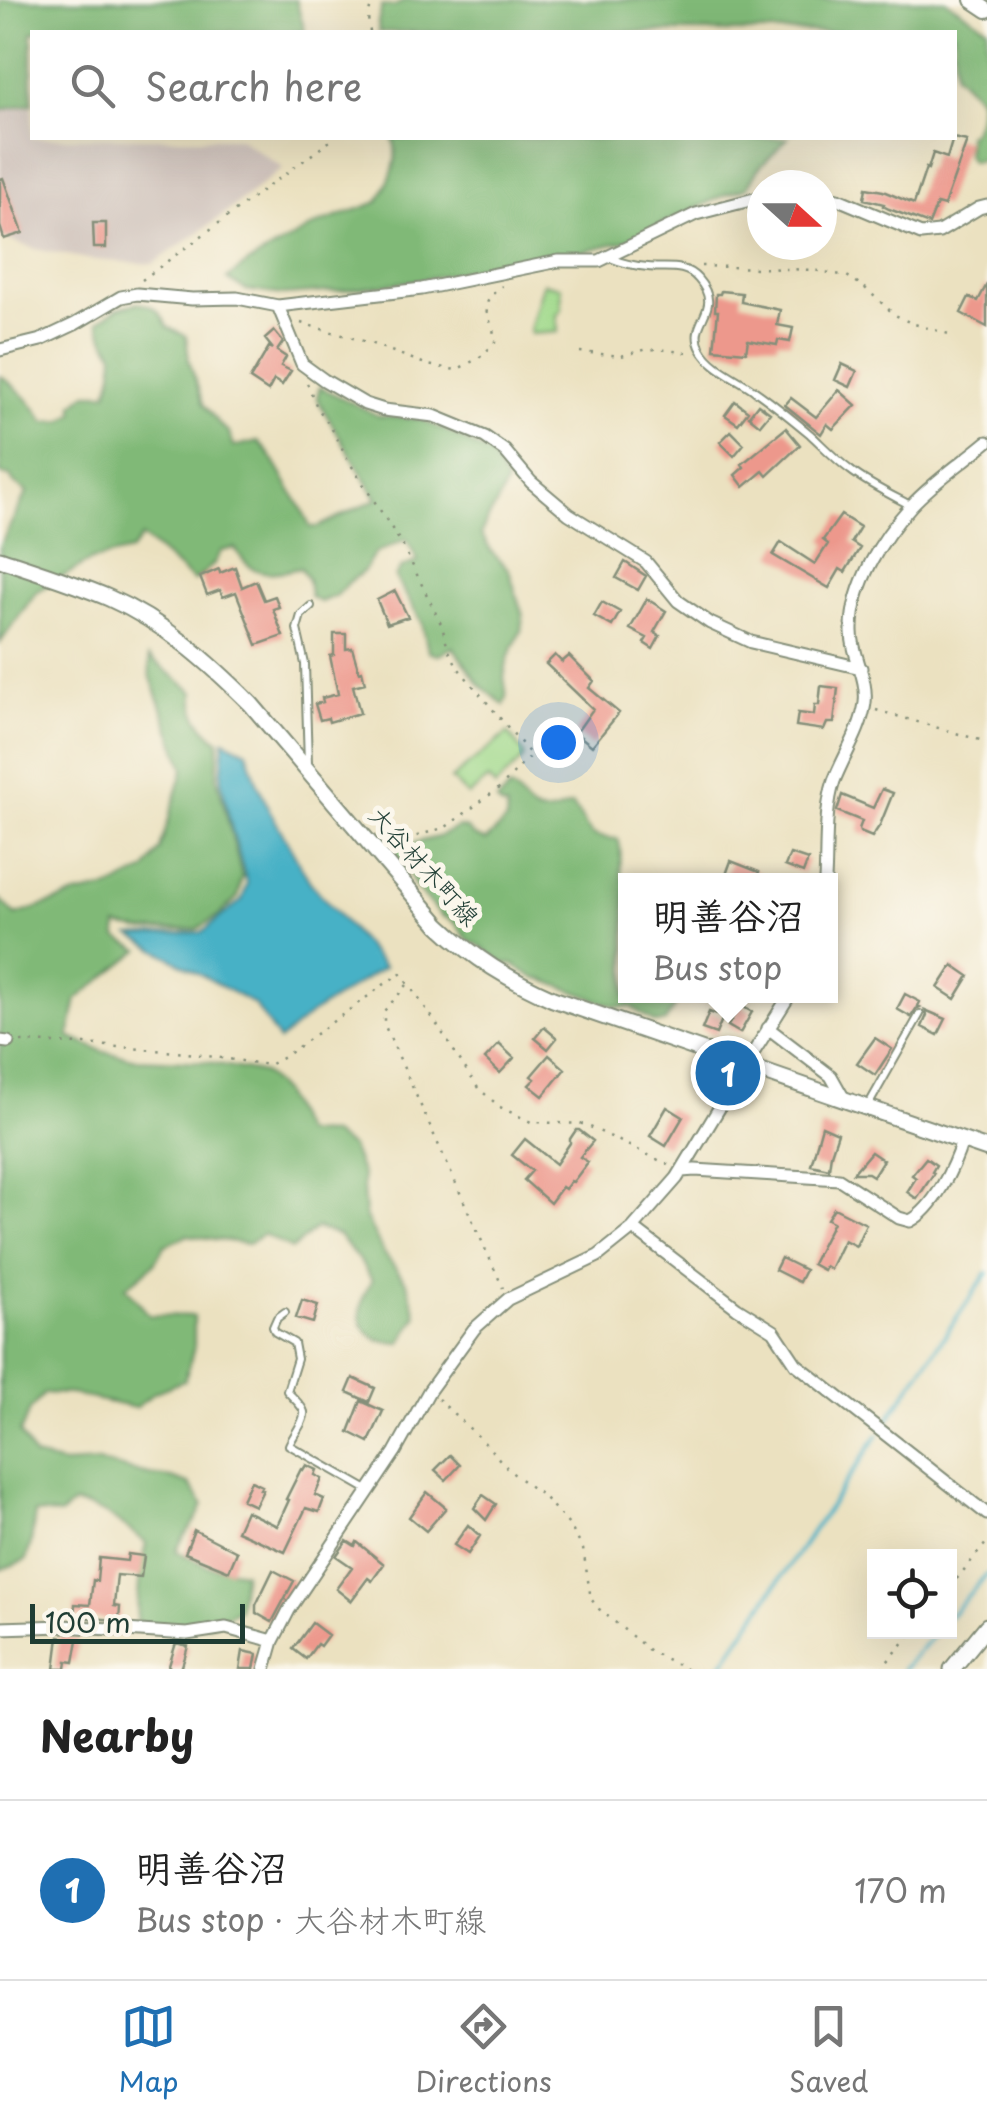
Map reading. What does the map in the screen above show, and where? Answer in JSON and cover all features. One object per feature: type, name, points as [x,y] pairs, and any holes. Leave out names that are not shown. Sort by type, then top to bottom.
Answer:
[{"type":"main road","name":"大谷材木町線","points":[[0,559],[108,598],[176,638],[229,682],[439,925],[499,973],[554,999],[987,1150]]},
{"type":"main road","points":[[952,1669],[987,1626]]},
{"type":"street","points":[[972,0],[987,10]]},
{"type":"street","points":[[837,199],[921,234],[938,232],[987,206]]},
{"type":"street","points":[[0,350],[40,340],[120,297],[137,294],[237,298],[279,312],[560,262],[600,261],[696,214],[747,201]]},
{"type":"street","points":[[279,312],[302,364],[343,394],[384,410],[434,416],[484,437],[505,451],[531,482],[569,514],[646,562],[678,601],[710,623],[751,642],[861,668]]},
{"type":"street","points":[[826,873],[834,782],[864,706],[866,686],[852,647],[854,607],[869,568],[911,506],[987,442]]},
{"type":"street","points":[[750,1058],[784,1003]]},
{"type":"street","points":[[768,1028],[830,1076],[844,1099]]},
{"type":"street","points":[[265,1669],[272,1640],[290,1610],[395,1452],[430,1391],[474,1330],[508,1299],[598,1256],[633,1228],[682,1171],[742,1072]]},
{"type":"street","points":[[682,1171],[839,1179],[910,1222],[920,1215],[951,1172],[962,1141]]},
{"type":"street","points":[[633,1228],[774,1331],[796,1364],[987,1514]]},
{"type":"street","points":[[0,1628],[63,1626],[187,1634],[226,1628],[272,1640]]},
{"type":"lane","points":[[609,258],[647,268],[684,268],[699,280],[709,305],[696,336],[708,359],[753,389],[848,469],[911,506]]},
{"type":"lane","points":[[307,770],[305,664],[297,629],[301,615],[311,606]]},
{"type":"lane","points":[[867,1108],[920,1014]]},
{"type":"lane","points":[[285,1312],[272,1327],[294,1343],[298,1359],[287,1391],[304,1412],[289,1445],[369,1491]]},
{"type":"path","points":[[370,30],[372,0]]},
{"type":"path","points":[[120,297],[331,140]]},
{"type":"path","points":[[684,268],[705,265],[813,270],[847,276],[894,315],[952,335]]},
{"type":"path","points":[[279,312],[428,365],[456,370],[480,358],[495,343],[485,305],[509,280],[512,270]]},
{"type":"path","points":[[580,352],[621,356],[648,349],[668,350],[708,359]]},
{"type":"path","points":[[302,364],[317,408],[403,546],[459,669],[531,755],[502,786],[446,827],[375,849]]},
{"type":"path","points":[[864,706],[987,742]]},
{"type":"path","points":[[4,1042],[85,1044],[269,1064],[400,974],[478,1088],[500,1107],[530,1122],[584,1124],[682,1171]]},
{"type":"path","points":[[408,984],[384,1011],[384,1024],[508,1299]]},
{"type":"path","points":[[430,1391],[570,1526],[583,1549],[591,1600],[599,1609],[650,1651],[686,1669]]},
{"type":"path","points":[[957,1579],[987,1542]]},
{"type":"path","points":[[881,1669],[907,1639]]},
{"type":"shaded area","points":[[30,106],[30,140],[242,140],[283,168],[153,264],[92,260],[35,249],[0,237],[0,111]]},
{"type":"green space","points":[[0,0],[296,0],[304,30],[30,30],[30,104],[0,110]]},
{"type":"green space","points":[[406,0],[945,0],[987,27],[987,158],[972,162],[967,156],[967,135],[976,123],[979,98],[957,76],[957,30],[379,30],[382,6]]},
{"type":"green space","points":[[393,140],[786,140],[757,170],[747,170],[747,188],[626,241],[571,254],[532,256],[421,280],[338,291],[284,295],[246,290],[227,279],[318,224],[378,202],[395,163]]},
{"type":"green space","points":[[543,283],[561,287],[558,332],[531,334],[530,330]]},
{"type":"green space","points":[[137,303],[153,307],[167,327],[186,336],[189,361],[203,404],[229,432],[233,447],[258,441],[270,455],[310,527],[318,527],[377,499],[324,411],[317,397],[320,387],[379,416],[420,419],[491,455],[506,482],[481,534],[509,570],[523,616],[521,631],[508,658],[504,705],[480,685],[453,647],[439,655],[428,651],[422,622],[395,577],[401,568],[418,561],[406,539],[375,553],[363,572],[335,596],[320,602],[310,596],[301,568],[280,572],[255,570],[235,548],[221,551],[213,565],[194,581],[142,537],[131,551],[92,560],[36,592],[0,643],[0,545],[27,492],[10,476],[0,474],[0,376],[25,396],[45,422],[62,421],[74,413],[74,404],[87,393],[107,393],[114,353],[98,322],[118,308]]},
{"type":"green space","points":[[149,657],[194,692],[199,720],[219,741],[217,778],[242,876],[238,897],[197,929],[144,931],[117,926],[117,938],[140,950],[77,999],[69,1037],[104,1052],[137,1059],[208,1062],[263,1073],[282,1092],[303,1133],[330,1134],[351,1147],[362,1175],[365,1216],[383,1252],[407,1283],[417,1316],[401,1343],[375,1338],[367,1332],[360,1315],[361,1304],[372,1280],[338,1235],[316,1228],[292,1249],[263,1234],[248,1244],[187,1235],[164,1246],[154,1264],[126,1287],[149,1315],[194,1316],[194,1347],[185,1380],[155,1392],[135,1408],[71,1394],[44,1393],[30,1410],[20,1433],[34,1457],[64,1464],[98,1462],[189,1484],[203,1504],[176,1551],[207,1566],[244,1572],[238,1609],[212,1624],[162,1626],[136,1623],[146,1543],[94,1509],[73,1504],[60,1515],[35,1513],[26,1560],[0,1570],[0,899],[16,915],[110,888],[146,870],[160,849],[184,768],[150,675]]},
{"type":"green space","points":[[508,733],[524,754],[523,759],[495,787],[488,779],[468,796],[451,779]]},
{"type":"green space","points":[[510,788],[539,812],[571,805],[592,833],[618,839],[618,1003],[677,1003],[665,1022],[655,1023],[630,1006],[616,1007],[503,963],[469,941],[454,922],[440,915],[389,849],[438,837],[458,827],[486,841],[506,821],[507,808],[497,801]]},
{"type":"water","points":[[224,740],[247,751],[269,809],[310,882],[384,967],[311,1014],[279,1041],[255,1005],[132,936],[202,932],[242,900],[247,883],[221,780]]},
{"type":"building","points":[[952,140],[967,141],[944,206],[937,204],[929,224],[864,199],[866,188],[914,204],[933,153],[947,158]]},
{"type":"building","points":[[3,178],[23,233],[4,239],[0,226]]},
{"type":"building","points":[[93,223],[106,223],[106,248],[94,248]]},
{"type":"building","points":[[987,284],[987,327],[961,313],[969,297],[978,301]]},
{"type":"building","points":[[742,293],[741,302],[780,310],[777,325],[793,328],[790,342],[778,340],[777,345],[748,340],[746,352],[714,349],[716,294]]},
{"type":"building","points":[[274,331],[283,342],[277,351],[286,357],[281,366],[291,371],[282,385],[274,380],[268,391],[250,379],[269,347],[273,349],[265,339]]},
{"type":"building","points":[[842,364],[857,371],[850,387],[835,380]]},
{"type":"building","points":[[839,390],[856,405],[833,429],[827,424],[821,434],[785,405],[791,398],[816,417]]},
{"type":"building","points":[[735,401],[748,411],[738,424],[725,415]]},
{"type":"building","points":[[758,404],[770,413],[760,425],[749,416]]},
{"type":"building","points":[[786,428],[800,445],[767,476],[763,471],[744,487],[735,475],[744,467],[742,464]]},
{"type":"building","points":[[731,431],[744,444],[734,456],[720,442]]},
{"type":"building","points":[[841,515],[860,527],[851,542],[860,548],[829,588],[773,555],[781,542],[815,564],[828,544],[823,540]]},
{"type":"building","points":[[625,562],[646,576],[638,590],[616,578]]},
{"type":"building","points":[[235,567],[242,587],[256,581],[264,600],[275,596],[279,607],[273,609],[283,636],[257,645],[236,592],[223,597],[220,590],[207,595],[200,577]]},
{"type":"building","points":[[395,591],[408,617],[387,624],[377,600]]},
{"type":"building","points":[[647,599],[666,611],[654,632],[660,636],[653,649],[644,643],[647,638],[630,629]]},
{"type":"building","points":[[602,602],[620,612],[612,626],[594,616]]},
{"type":"building","points":[[334,634],[346,634],[346,649],[352,648],[365,683],[353,686],[360,713],[329,722],[328,718],[320,720],[315,704],[338,694],[330,656],[334,655]]},
{"type":"building","points":[[555,655],[562,662],[569,656],[594,681],[589,688],[619,713],[592,746],[576,733],[593,709],[546,664]]},
{"type":"building","points":[[821,686],[838,688],[834,723],[827,723],[824,730],[796,726],[798,713],[814,715]]},
{"type":"building","points":[[882,789],[893,793],[872,837],[860,832],[862,821],[837,811],[842,795],[873,808]]},
{"type":"building","points":[[790,854],[808,860],[803,873],[785,866]]},
{"type":"building","points":[[731,861],[759,872],[759,873],[727,873]]},
{"type":"building","points":[[953,965],[969,976],[955,999],[938,988]]},
{"type":"building","points":[[905,994],[920,1002],[911,1017],[897,1009]]},
{"type":"building","points":[[740,1005],[752,1012],[740,1033],[728,1026]]},
{"type":"building","points":[[925,1010],[946,1019],[938,1035],[922,1027]]},
{"type":"building","points":[[709,1012],[723,1017],[716,1034],[702,1029]]},
{"type":"building","points":[[544,1027],[557,1038],[548,1049],[535,1038]]},
{"type":"building","points":[[875,1038],[892,1049],[875,1075],[857,1063]]},
{"type":"building","points":[[499,1044],[514,1058],[500,1073],[485,1059]]},
{"type":"building","points":[[549,1055],[565,1069],[543,1096],[529,1085],[535,1079],[531,1076]]},
{"type":"building","points":[[667,1107],[683,1117],[666,1146],[650,1136]]},
{"type":"building","points":[[822,1126],[838,1133],[829,1169],[811,1165]]},
{"type":"building","points":[[576,1130],[593,1141],[580,1157],[588,1162],[550,1203],[524,1180],[532,1171],[512,1155],[525,1139],[556,1164]]},
{"type":"building","points":[[871,1152],[883,1160],[873,1176],[853,1173]]},
{"type":"building","points":[[926,1158],[936,1165],[917,1199],[907,1192],[916,1178],[912,1175]]},
{"type":"building","points":[[834,1208],[866,1224],[856,1246],[844,1240],[830,1269],[825,1266],[823,1270],[812,1264],[833,1222],[827,1219]]},
{"type":"building","points":[[781,1258],[805,1270],[799,1282],[775,1270]]},
{"type":"building","points":[[302,1300],[318,1305],[313,1323],[296,1318]]},
{"type":"building","points":[[353,1378],[375,1388],[369,1402],[347,1392]]},
{"type":"building","points":[[361,1401],[383,1411],[369,1442],[349,1432]]},
{"type":"building","points":[[450,1455],[460,1465],[446,1480],[435,1470]]},
{"type":"building","points":[[306,1465],[317,1470],[315,1475],[322,1479],[315,1495],[324,1499],[319,1512],[306,1508],[285,1552],[237,1531],[246,1511],[277,1526],[289,1500],[286,1499]]},
{"type":"building","points":[[251,1481],[263,1490],[255,1506],[242,1500]]},
{"type":"building","points":[[427,1492],[446,1508],[426,1531],[409,1517]]},
{"type":"building","points":[[483,1495],[496,1504],[486,1520],[474,1508]]},
{"type":"building","points":[[468,1525],[480,1536],[468,1554],[454,1545]]},
{"type":"building","points":[[194,1530],[237,1552],[229,1571],[185,1553]]},
{"type":"building","points":[[347,1541],[355,1546],[357,1542],[384,1564],[351,1601],[336,1589],[352,1567],[336,1556]]},
{"type":"building","points":[[128,1554],[144,1556],[141,1577],[117,1575],[114,1606],[120,1607],[119,1620],[74,1617],[75,1604],[90,1605],[99,1558],[127,1561]]},
{"type":"building","points":[[273,1570],[294,1581],[272,1622],[256,1613],[256,1605]]},
{"type":"building","points":[[312,1623],[328,1635],[306,1659],[293,1649]]},
{"type":"building","points":[[59,1637],[78,1640],[74,1662],[67,1661],[66,1669],[55,1669]]},
{"type":"building","points":[[176,1643],[188,1646],[185,1657],[181,1669],[168,1669]]},
{"type":"building","points":[[243,1651],[257,1654],[254,1669],[240,1669]]},
{"type":"waterway","points":[[883,1427],[987,1273]]},
{"type":"waterway","points":[[719,1669],[878,1435]]},
{"type":"waterway","points":[[957,1608],[987,1574]]},
{"type":"waterway","points":[[903,1669],[930,1639]]},
{"type":"place","name":"明善谷沼","points":[[728,1073]]}]
